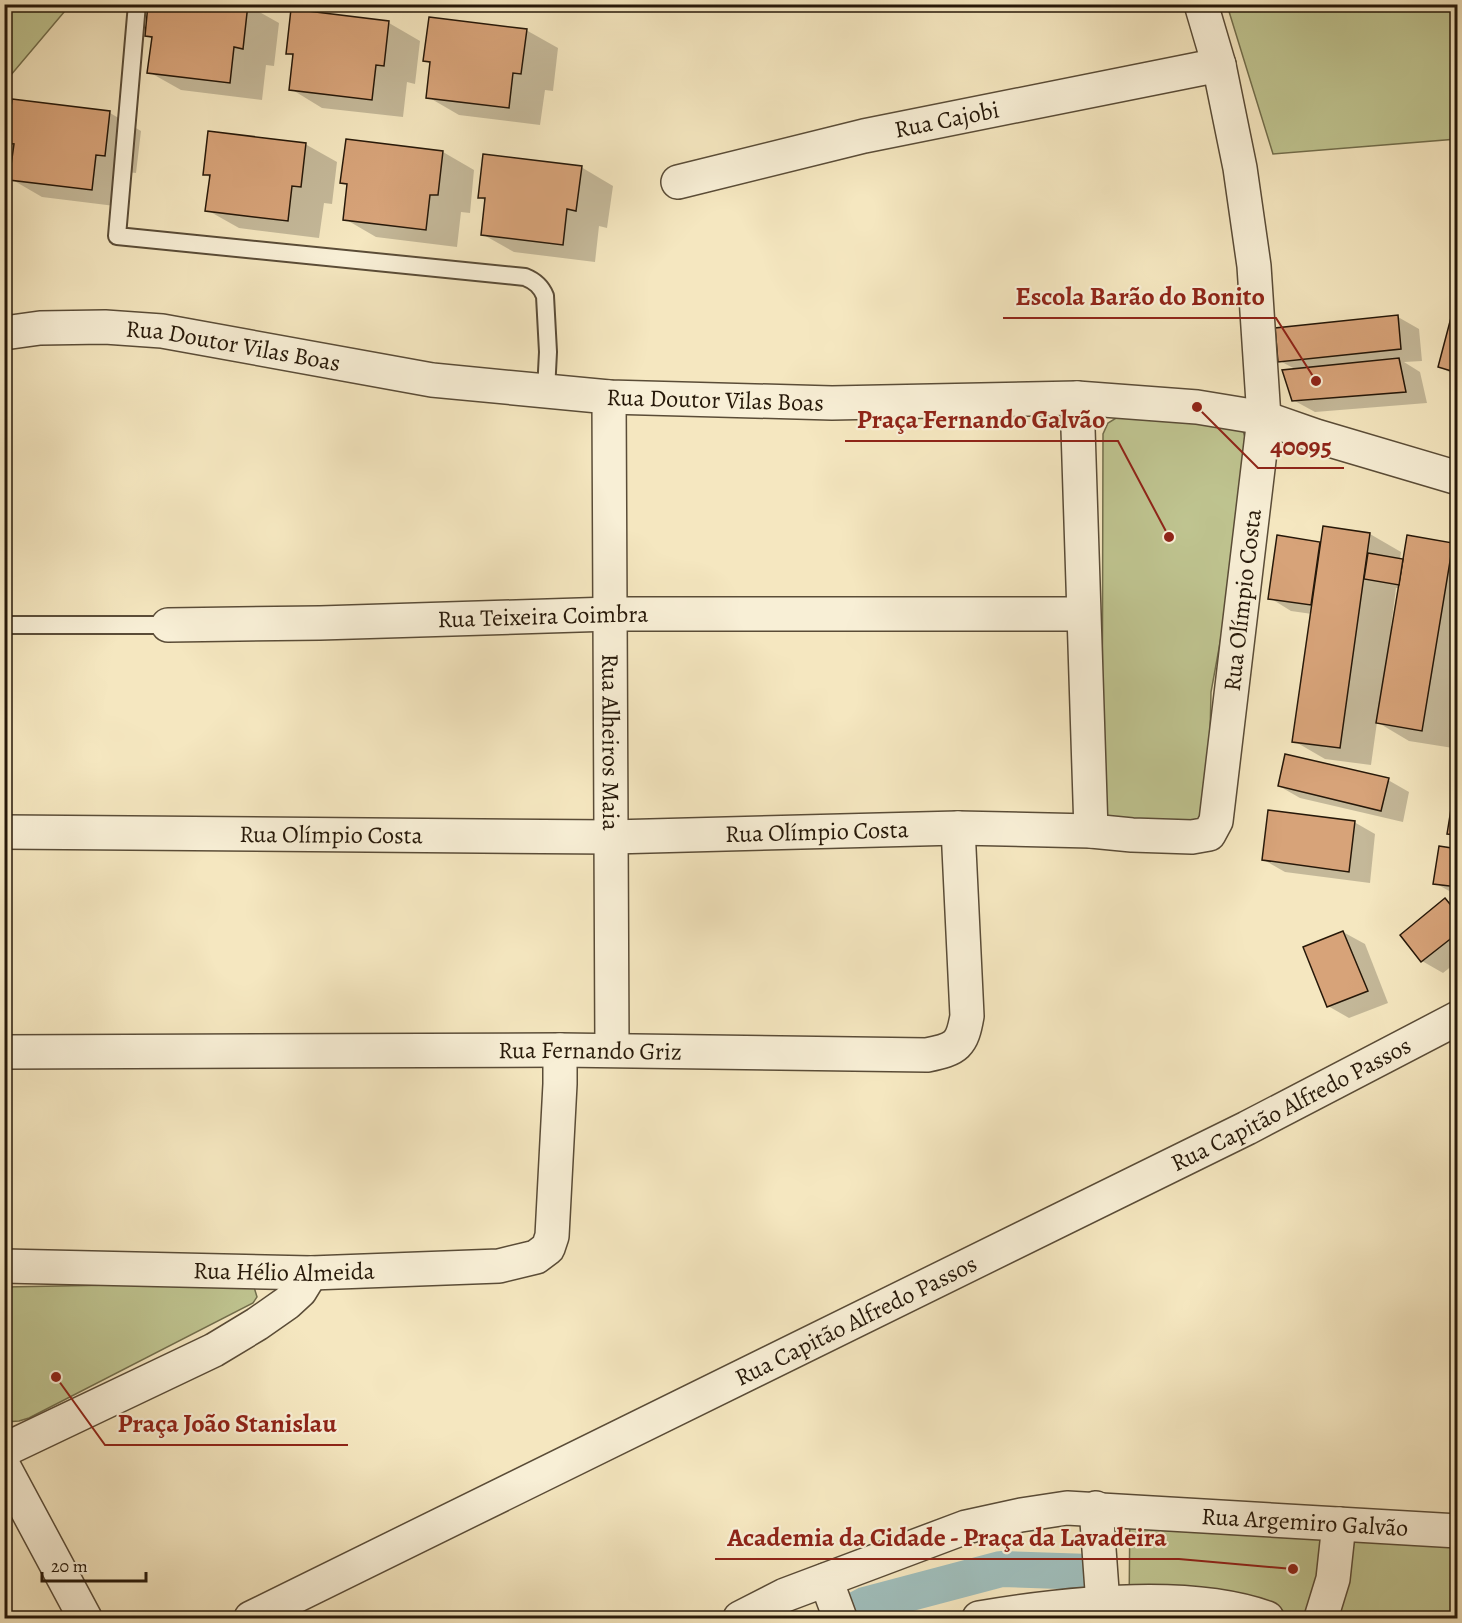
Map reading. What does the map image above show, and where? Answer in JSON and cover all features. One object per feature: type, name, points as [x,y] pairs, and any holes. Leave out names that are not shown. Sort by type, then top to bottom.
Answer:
[{"type":"street","name":"Rua Olímpio Costa","points":[[4,832],[612,837],[958,828],[1092,831],[1132,835],[1204,837],[1213,830],[1216,821],[1264,418],[1254,266],[1240,168],[1219,64],[1201,4]]},
{"type":"street","name":"Rua Cajobi","points":[[678,182],[864,136],[1219,64]]},
{"type":"street","name":"Rua Doutor Vilas Boas","points":[[4,333],[40,328],[105,327],[162,331],[432,380],[609,397],[832,403],[1077,398],[1197,407],[1264,418],[1316,436],[1458,478]]},
{"type":"street","name":"Rua Alheiros Maia","points":[[609,397],[612,1050]]},
{"type":"street","points":[[1077,398],[1092,831]]},
{"type":"street","name":"Rua Teixeira Coimbra","points":[[168,625],[611,614],[1083,614]]},
{"type":"street","name":"Rua Fernando Griz","points":[[4,1052],[612,1050],[927,1055],[943,1052],[958,1043],[964,1036],[967,1016],[958,828]]},
{"type":"street","name":"Rua Capitão Alfredo Passos","points":[[251,1618],[1247,1128],[1458,1018]]},
{"type":"street","name":"Rua Hélio Almeida","points":[[4,1266],[310,1273],[499,1266],[536,1257],[548,1248],[552,1236],[560,1050]]},
{"type":"street","points":[[4,1450],[214,1350],[287,1304],[300,1290],[310,1273]]},
{"type":"street","points":[[4,1467],[85,1618]]},
{"type":"street","name":"Rua Argemiro Galvão","points":[[740,1618],[785,1595],[827,1584],[966,1527],[1067,1508],[1458,1531]]},
{"type":"street","points":[[1096,1508],[1103,1604]]},
{"type":"street","points":[[1321,1618],[1333,1579],[1339,1524]]},
{"type":"street","points":[[827,1584],[840,1618]]},
{"type":"street","points":[[979,1618],[1025,1611],[1067,1613],[1103,1604],[1189,1602],[1267,1618]]},
{"type":"lane","points":[[137,4],[117,236],[525,277],[542,288],[546,296],[548,352],[546,392]]},
{"type":"lane","name":"Rua Teixeira Coimbra","points":[[4,625],[168,625]]},
{"type":"green space","points":[[4,5],[70,5],[5,82]]},
{"type":"green space","points":[[1227,5],[1457,5],[1457,139],[1273,154]]},
{"type":"green space","points":[[1121,415],[1242,428],[1247,443],[1222,632],[1211,692],[1208,824],[1102,817],[1103,434],[1108,423]]},
{"type":"green space","points":[[115,1285],[254,1287],[257,1297],[253,1303],[29,1418],[5,1422],[5,1287]]},
{"type":"green space","points":[[1130,1499],[1457,1520],[1457,1618],[1129,1618]]},
{"type":"building","points":[[148,4],[248,4],[243,49],[234,47],[230,83],[147,73],[152,37],[145,36]]},
{"type":"building","points":[[291,9],[389,21],[384,66],[376,65],[372,100],[289,90],[293,54],[286,54]]},
{"type":"building","points":[[429,17],[527,29],[521,74],[513,73],[509,108],[426,98],[430,62],[423,61]]},
{"type":"building","points":[[12,99],[110,111],[105,156],[96,155],[92,190],[9,180],[14,144],[7,143]]},
{"type":"building","points":[[208,131],[306,143],[301,187],[292,186],[288,221],[205,211],[210,175],[203,175]]},
{"type":"building","points":[[346,139],[443,151],[438,195],[430,195],[426,230],[343,220],[347,184],[340,183]]},
{"type":"building","points":[[483,154],[582,166],[576,211],[567,209],[563,245],[481,235],[485,198],[478,198]]},
{"type":"building","points":[[1458,291],[1458,373],[1438,367]]},
{"type":"building","points":[[1398,315],[1401,349],[1278,362],[1275,328]]},
{"type":"building","points":[[1399,358],[1406,392],[1292,401],[1282,370]]},
{"type":"building","points":[[1323,526],[1370,533],[1340,748],[1292,742]]},
{"type":"building","points":[[1277,535],[1320,542],[1311,605],[1268,599]]},
{"type":"building","points":[[1407,535],[1453,543],[1422,731],[1376,723]]},
{"type":"building","points":[[1368,553],[1403,559],[1399,585],[1364,579]]},
{"type":"building","points":[[1285,754],[1389,778],[1381,811],[1278,786]]},
{"type":"building","points":[[1452,803],[1458,804],[1458,835],[1447,834]]},
{"type":"building","points":[[1268,810],[1355,821],[1349,872],[1262,860]]},
{"type":"building","points":[[1439,846],[1458,849],[1458,887],[1433,884]]},
{"type":"building","points":[[1445,898],[1458,914],[1458,933],[1421,962],[1400,935]]},
{"type":"building","points":[[1343,931],[1368,991],[1327,1007],[1303,947]]},
{"type":"waterway","points":[[840,1618],[865,1605],[1001,1569],[1090,1572]]},
{"type":"place","name":"Escola Barão do Bonito","points":[[1316,381]]},
{"type":"place","name":"40095","points":[[1197,407]]},
{"type":"place","name":"Praça Fernando Galvão","points":[[1169,537]]},
{"type":"place","name":"Praça João Stanislau","points":[[56,1377]]},
{"type":"place","name":"Academia da Cidade - Praça da Lavadeira","points":[[1293,1569]]}]
